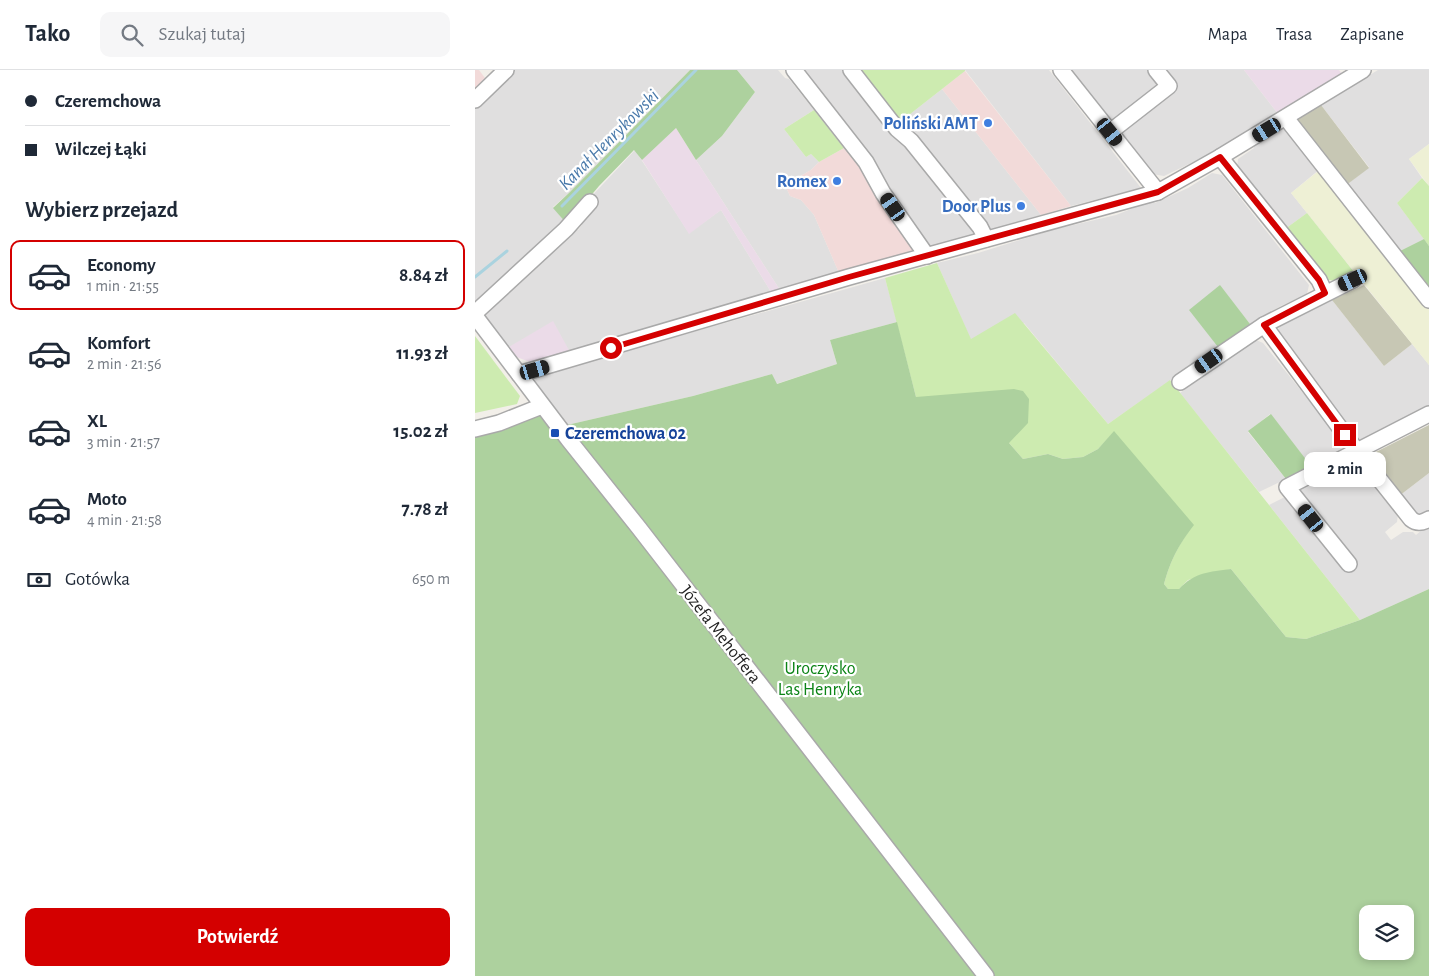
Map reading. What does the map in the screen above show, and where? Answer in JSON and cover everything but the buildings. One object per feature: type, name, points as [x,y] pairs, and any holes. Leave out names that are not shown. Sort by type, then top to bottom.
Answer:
[{"type":"street","points":[[475,100],[506,70]]},
{"type":"street","points":[[794,70],[866,162],[883,193],[927,256]]},
{"type":"street","points":[[851,70],[897,129],[911,141],[980,227],[986,239]]},
{"type":"street","points":[[1061,70],[1158,192]]},
{"type":"street","points":[[1110,132],[1169,86],[1156,70]]},
{"type":"street","points":[[519,374],[986,239],[1158,192],[1286,118],[1363,70]]},
{"type":"street","points":[[1286,118],[1429,300]]},
{"type":"street","points":[[1220,157],[1319,280],[1325,293]]},
{"type":"street","points":[[475,314],[566,229],[589,202]]},
{"type":"street","points":[[1180,382],[1264,325],[1353,280]]},
{"type":"street","name":"Józefa Mehoffera","points":[[475,314],[542,406],[639,528],[986,976]]},
{"type":"street","points":[[1264,325],[1357,451],[1411,519],[1416,523],[1429,519]]},
{"type":"street","points":[[475,429],[499,423],[542,406]]},
{"type":"street","points":[[1349,564],[1287,487],[1429,414]]},
{"type":"shaded area","points":[[475,70],[479,70],[485,78],[475,88]]},
{"type":"shaded area","points":[[512,70],[690,70],[553,207],[567,224],[475,307],[475,108]]},
{"type":"shaded area","points":[[737,70],[778,70],[785,78],[789,79],[814,110],[784,129],[806,157],[811,154],[819,162],[811,170],[785,185],[790,196],[801,200],[814,215],[839,273],[780,290],[696,160],[722,136],[755,92]]},
{"type":"shaded area","points":[[800,70],[844,70],[900,122],[942,89],[1041,215],[927,248]]},
{"type":"shaded area","points":[[965,70],[1049,70],[1141,188],[1071,206]]},
{"type":"shaded area","points":[[1070,70],[1244,70],[1279,115],[1214,152],[1164,176],[1152,174]]},
{"type":"shaded area","points":[[1244,70],[1339,70],[1342,74],[1279,115]]},
{"type":"shaded area","points":[[1378,70],[1429,70],[1429,144],[1409,159],[1422,178],[1397,203],[1424,239],[1398,252],[1345,186],[1369,167],[1321,105]]},
{"type":"shaded area","name":"Poliński AMT","points":[[965,71],[1071,206],[1041,215],[942,89]]},
{"type":"shaded area","points":[[1321,105],[1369,168],[1345,186],[1293,122]]},
{"type":"shaded area","points":[[1286,126],[1320,169],[1291,193],[1307,213],[1285,229],[1237,168],[1238,159],[1254,148],[1253,146]]},
{"type":"shaded area","points":[[676,128],[780,290],[771,292],[721,210],[689,234],[642,160]]},
{"type":"shaded area","points":[[1429,144],[1429,186],[1409,159]]},
{"type":"shaded area","points":[[844,148],[859,160],[918,251],[839,273],[814,215],[801,200],[790,196],[785,185]]},
{"type":"shaded area","points":[[635,150],[689,233],[721,210],[771,292],[570,352],[507,348],[480,314],[571,229],[578,230],[582,225],[580,219],[588,200]]},
{"type":"shaded area","points":[[1321,169],[1429,306],[1429,365],[1291,193]]},
{"type":"shaded area","points":[[1212,173],[1222,175],[1309,285],[1307,294],[1250,324],[1219,285],[1218,347],[1108,424],[1024,323],[971,340],[937,263],[978,253],[1052,230],[1116,215],[1151,201],[1155,203],[1188,188]]},
{"type":"shaded area","points":[[885,278],[897,322],[830,340],[837,364],[776,384],[772,374],[693,396],[567,425],[560,414],[533,384],[537,376]]},
{"type":"shaded area","points":[[1364,285],[1412,344],[1384,366],[1332,300]]},
{"type":"shaded area","points":[[1332,300],[1384,366],[1412,344],[1429,365],[1429,406],[1364,440],[1351,437],[1277,339],[1279,326]]},
{"type":"shaded area","points":[[553,321],[570,352],[530,362],[514,356],[507,348]]},
{"type":"shaded area","points":[[1254,339],[1263,343],[1343,443],[1341,451],[1311,466],[1270,414],[1248,432],[1286,479],[1259,492],[1180,393]]},
{"type":"shaded area","points":[[1429,425],[1429,473],[1399,496],[1370,461],[1374,453]]},
{"type":"shaded area","points":[[1350,464],[1359,465],[1398,514],[1397,522],[1385,532],[1391,540],[1403,532],[1413,532],[1416,535],[1429,524],[1429,589],[1360,620],[1269,505]]},
{"type":"shaded area","points":[[1429,473],[1429,510],[1422,515],[1411,514],[1399,496]]},
{"type":"green space","points":[[690,70],[737,70],[755,92],[722,136],[696,160],[676,128],[642,160],[634,150],[599,186],[567,224],[553,208]]},
{"type":"green space","points":[[860,70],[965,70],[965,71],[900,122]]},
{"type":"green space","points":[[814,110],[844,148],[819,162],[811,154],[806,157],[784,129]]},
{"type":"green space","points":[[1422,178],[1429,186],[1429,246],[1397,203]]},
{"type":"green space","points":[[1307,213],[1354,272],[1334,281],[1325,279],[1285,229]]},
{"type":"green space","points":[[1424,239],[1429,246],[1429,292],[1398,252]]},
{"type":"green space","points":[[937,263],[971,339],[1015,313],[1108,424],[1170,380],[1360,620],[1306,639],[1286,637],[1231,569],[1188,580],[1179,589],[1168,589],[1164,584],[1169,567],[1179,546],[1193,525],[1114,432],[1098,449],[1083,457],[1063,459],[1048,454],[1023,459],[1009,443],[916,397],[885,278]]},
{"type":"green space","points":[[1220,285],[1250,324],[1218,347],[1189,310]]},
{"type":"green space","name":"Uroczysko Las Henryka","points":[[897,322],[916,397],[1014,389],[1023,391],[1029,399],[1028,423],[1009,443],[1023,459],[1048,454],[1063,459],[1083,457],[1098,449],[1114,431],[1194,525],[1179,546],[1169,567],[1164,584],[1168,589],[1179,589],[1191,579],[1203,574],[1231,569],[1286,637],[1306,639],[1360,620],[1429,589],[1429,976],[475,976],[475,435],[539,414],[560,440],[567,425],[693,396],[772,374],[777,384],[837,364],[830,340]]},
{"type":"green space","points":[[475,336],[520,396],[517,404],[475,413]]},
{"type":"green space","points":[[1271,414],[1311,466],[1286,479],[1248,431]]},
{"type":"waterway","name":"Kanał Henrykowski","points":[[562,206],[696,70]]},
{"type":"waterway","name":"Kanał Henrykowski","points":[[475,277],[507,251]]},
{"type":"place","name":"Poliński AMT","points":[[988,123]]},
{"type":"place","name":"Romex","points":[[837,181]]},
{"type":"place","name":"Door Plus","points":[[1021,206]]},
{"type":"place","name":"Czeremchowa 02","points":[[555,433]]},
{"type":"route","points":[[611,348],[849,277],[1158,192],[1220,157],[1319,280],[1325,293],[1264,325],[1345,435]]}]
